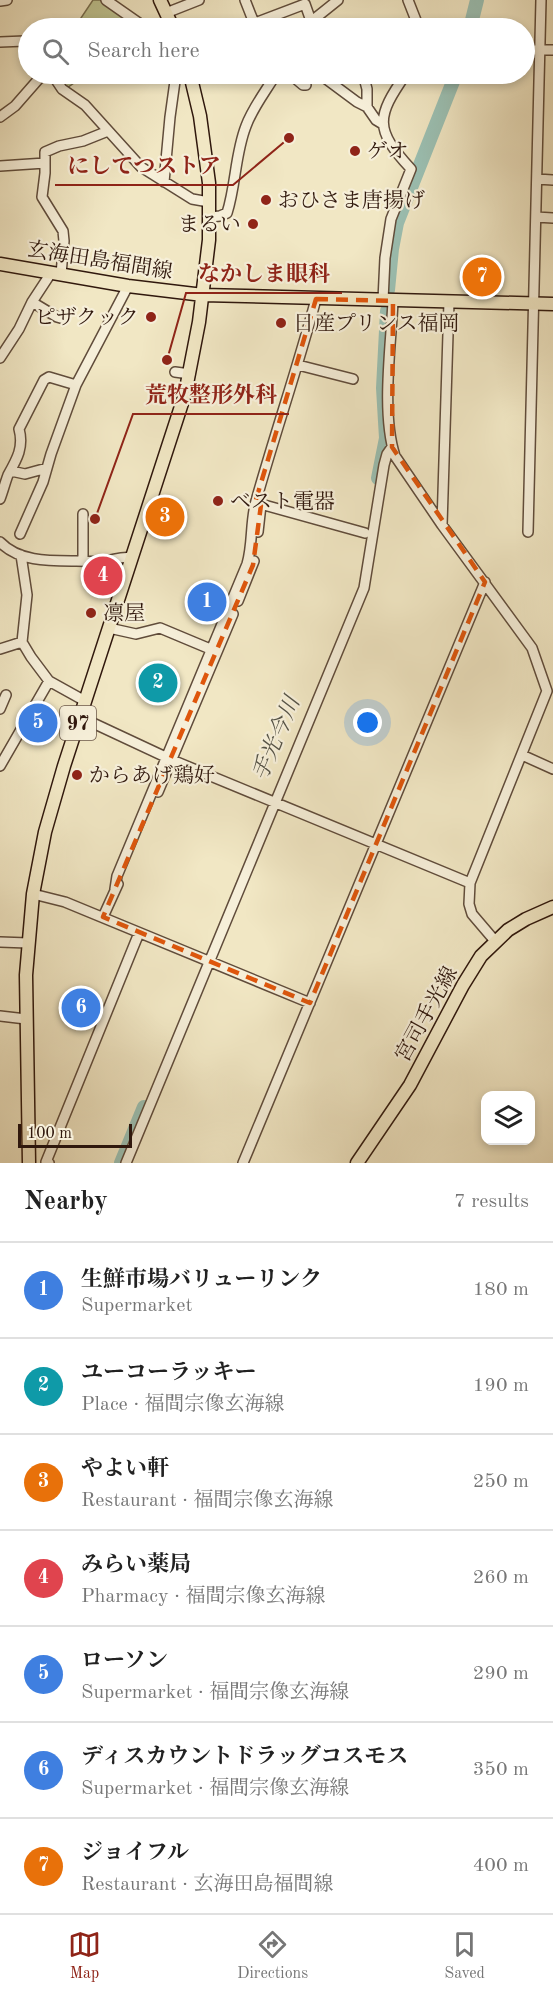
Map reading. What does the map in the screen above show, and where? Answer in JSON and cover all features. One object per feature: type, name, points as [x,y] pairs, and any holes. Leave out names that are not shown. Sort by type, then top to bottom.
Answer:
[{"type":"main road","points":[[160,0],[168,18]]},
{"type":"main road","name":"97","points":[[29,1163],[26,1019],[28,943],[33,894],[45,832],[185,394],[203,295],[210,217],[204,140],[192,84]]},
{"type":"main road","name":"玄海田島福間線","points":[[0,264],[128,286],[203,295],[553,304]]},
{"type":"main road","name":"宮司手光線","points":[[357,1163],[410,1085],[481,956],[508,930],[553,907]]},
{"type":"street","points":[[0,1],[7,0]]},
{"type":"street","points":[[106,0],[132,18]]},
{"type":"street","points":[[166,13],[200,0]]},
{"type":"street","points":[[245,0],[252,18]]},
{"type":"street","points":[[315,18],[338,0]]},
{"type":"street","points":[[408,0],[415,18]]},
{"type":"street","points":[[528,532],[541,0]]},
{"type":"street","points":[[273,18],[305,4],[310,18]]},
{"type":"street","points":[[0,42],[18,41]]},
{"type":"street","points":[[535,51],[553,50]]},
{"type":"street","points":[[0,117],[15,106],[34,84]]},
{"type":"street","points":[[59,84],[62,89],[85,105],[141,167],[192,199],[209,202]]},
{"type":"street","points":[[164,182],[175,84]]},
{"type":"street","points":[[210,217],[227,213],[232,196],[237,158],[246,127],[268,84]]},
{"type":"street","points":[[302,84],[306,85]]},
{"type":"street","points":[[333,84],[357,102],[367,106]]},
{"type":"street","points":[[366,84],[367,106],[376,120],[381,123]]},
{"type":"street","points":[[398,84],[388,100],[381,123],[396,153],[411,169],[394,210],[385,258],[392,447],[399,463],[442,525],[532,648],[547,691],[470,883],[468,904],[472,914],[495,941]]},
{"type":"street","points":[[0,357],[19,329],[32,302],[56,274],[64,241],[63,231],[42,197],[45,152],[108,131]]},
{"type":"street","points":[[0,166],[45,163]]},
{"type":"street","points":[[537,179],[553,180]]},
{"type":"street","points":[[536,217],[553,218]]},
{"type":"street","points":[[20,534],[43,482],[76,386],[128,286]]},
{"type":"street","points":[[103,918],[122,878],[141,824],[236,597],[249,558],[258,504],[316,299]]},
{"type":"street","points":[[32,302],[64,319]]},
{"type":"street","points":[[442,525],[448,302]]},
{"type":"street","points":[[298,365],[353,379]]},
{"type":"street","points":[[175,372],[190,374]]},
{"type":"street","points":[[0,499],[6,474],[21,446],[19,429],[44,380],[49,377],[76,386]]},
{"type":"street","points":[[126,1163],[207,960],[364,588],[384,465],[392,447]]},
{"type":"street","points":[[6,474],[25,474],[47,468]]},
{"type":"street","points":[[258,504],[365,534]]},
{"type":"street","points":[[83,561],[84,514]]},
{"type":"street","points":[[0,542],[7,549],[21,555],[49,561],[106,561],[122,556],[132,558]]},
{"type":"street","points":[[21,555],[27,595],[22,642],[50,681],[85,702]]},
{"type":"street","points":[[243,1163],[485,582]]},
{"type":"street","points":[[109,628],[136,634],[160,628],[214,651]]},
{"type":"street","points":[[0,649],[22,642]]},
{"type":"street","points":[[0,765],[4,753],[50,681]]},
{"type":"street","points":[[0,710],[6,695]]},
{"type":"street","points":[[80,717],[169,758],[470,883]]},
{"type":"street","points":[[522,755],[553,769]]},
{"type":"street","points":[[33,894],[65,902],[310,1003]]},
{"type":"street","points":[[49,1163],[46,1162],[139,933]]},
{"type":"street","points":[[0,942],[28,943]]},
{"type":"street","points":[[0,1016],[26,1019]]},
{"type":"highlighted area","points":[[316,299],[393,301],[392,447],[485,582],[310,1003],[103,917],[253,565],[261,505],[255,503]]},
{"type":"green space","points":[[93,0],[100,0],[126,18],[81,18]]},
{"type":"waterway","name":"手光今川","points":[[472,18],[477,0]]},
{"type":"waterway","name":"手光今川","points":[[388,290],[397,223],[452,84]]},
{"type":"waterway","name":"手光今川","points":[[378,478],[386,438],[383,388],[387,311]]},
{"type":"waterway","name":"手光今川","points":[[121,1163],[144,1107]]},
{"type":"place","name":"にしてつストア","points":[[289,138]]},
{"type":"place","name":"ゲオ","points":[[355,151]]},
{"type":"place","name":"おひさま唐揚げ","points":[[266,200]]},
{"type":"place","name":"まるい","points":[[253,224]]},
{"type":"place","name":"ジョイフル","points":[[482,277]]},
{"type":"place","name":"ピザクック","points":[[151,317]]},
{"type":"place","name":"日産プリンス福岡","points":[[281,323]]},
{"type":"place","name":"なかしま眼科","points":[[167,360]]},
{"type":"place","name":"ベスト電器","points":[[218,501]]},
{"type":"place","name":"やよい軒","points":[[165,517]]},
{"type":"place","name":"荒牧整形外科","points":[[95,519]]},
{"type":"place","name":"みらい薬局","points":[[103,576]]},
{"type":"place","name":"生鮮市場バリューリンク","points":[[207,602]]},
{"type":"place","name":"凛屋","points":[[91,613]]},
{"type":"place","name":"ユーコーラッキー","points":[[158,683]]},
{"type":"place","name":"ローソン","points":[[38,723]]},
{"type":"place","name":"からあげ鶏好","points":[[77,775]]},
{"type":"place","name":"ディスカウントドラッグコスモス","points":[[81,1008]]}]
